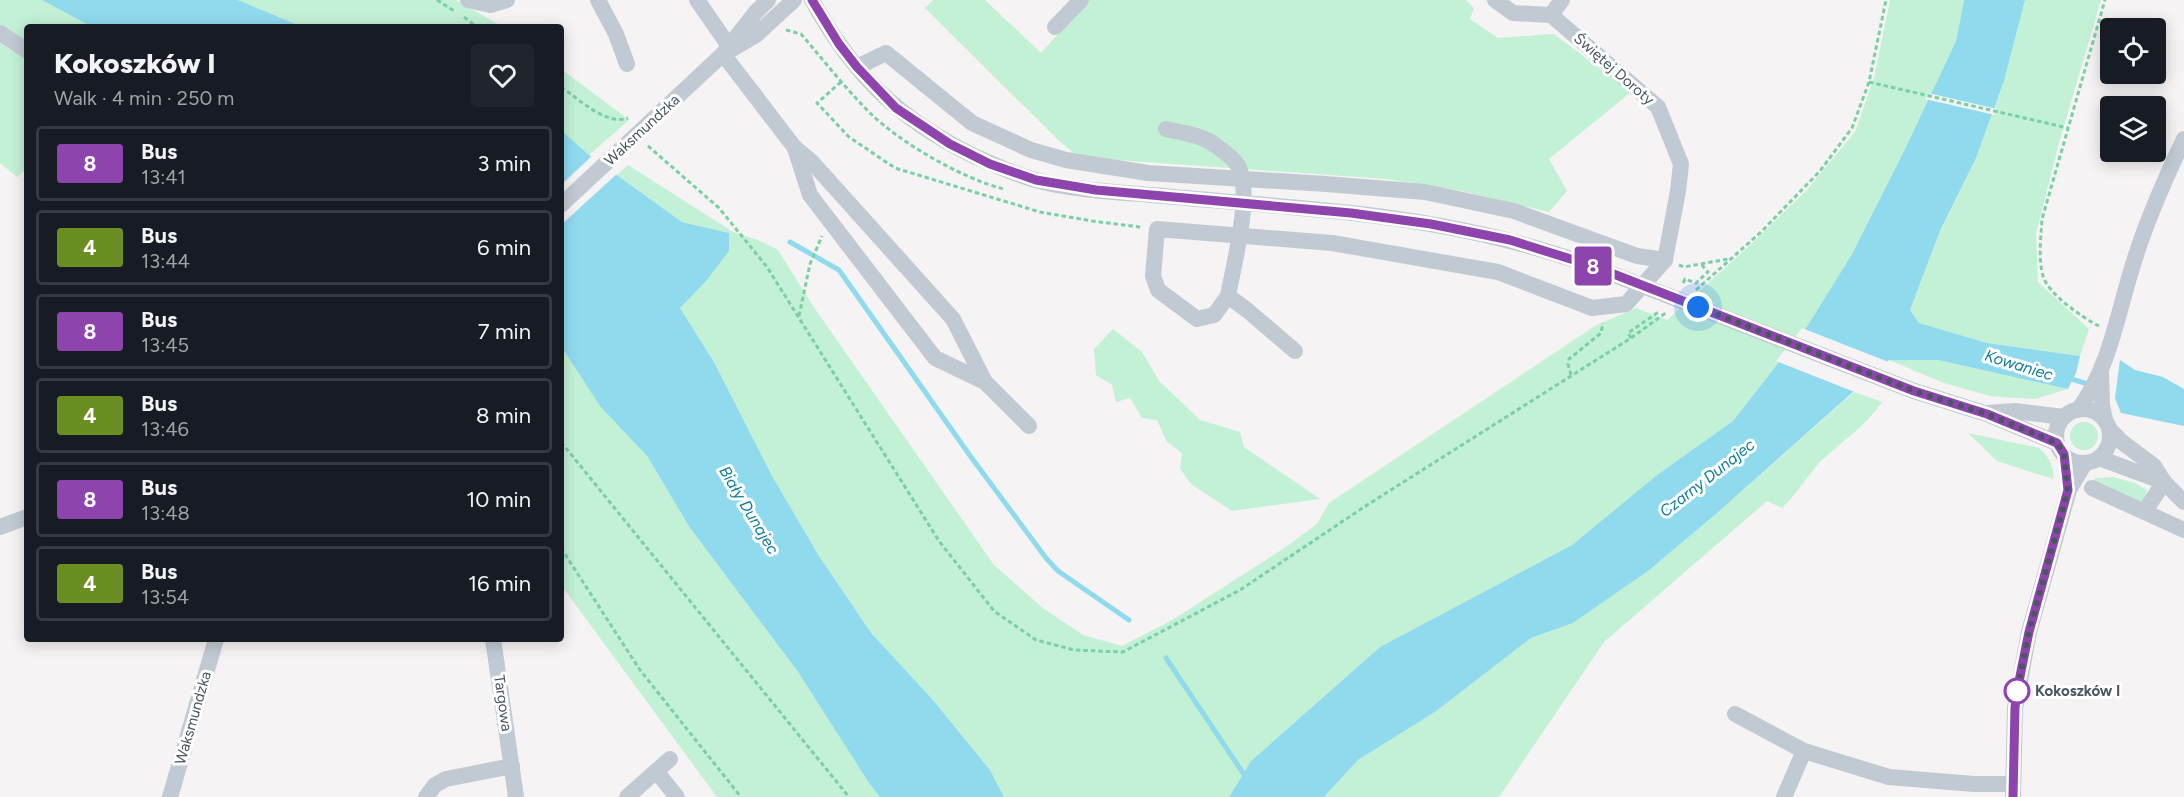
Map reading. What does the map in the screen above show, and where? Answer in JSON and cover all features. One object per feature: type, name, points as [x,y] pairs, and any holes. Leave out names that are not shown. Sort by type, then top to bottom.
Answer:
[{"type":"street","points":[[468,0],[490,5],[507,0]]},
{"type":"street","points":[[598,0],[616,34],[627,64]]},
{"type":"street","points":[[697,0],[726,50],[795,148],[811,161],[954,319],[985,382],[1029,426]]},
{"type":"street","name":"Waksmundzka","points":[[564,203],[641,141],[726,50],[768,0]]},
{"type":"street","name":"Waksmundzka","points":[[726,50],[756,35],[794,0]]},
{"type":"street","points":[[812,0],[839,44],[857,67],[896,108],[932,132],[990,164],[1036,180],[1096,190],[1351,213],[1472,231],[1537,247],[1914,391],[1987,414],[2060,449],[2074,461],[2092,460],[2164,482]]},
{"type":"street","points":[[1055,27],[1081,0]]},
{"type":"street","points":[[1495,0],[1513,12],[1551,15],[1562,0]]},
{"type":"street","name":"Świętej Doroty","points":[[1551,15],[1658,106],[1681,164],[1665,260]]},
{"type":"street","points":[[0,33],[24,49]]},
{"type":"street","points":[[857,67],[886,53],[972,123],[1031,150],[1058,158],[1148,173],[1326,183],[1425,192],[1514,211],[1637,256],[1665,260]]},
{"type":"street","points":[[1166,129],[1206,139],[1237,163],[1243,180],[1240,235],[1228,296],[1214,315],[1197,319],[1158,290],[1153,276],[1157,229],[1240,235],[1332,243],[1498,272],[1592,308],[1626,304],[1665,260]]},
{"type":"street","points":[[1735,714],[1804,751],[1888,777],[1974,784],[2013,791],[2015,708],[2029,632],[2068,490],[2092,460],[2105,451],[2109,443],[2102,405],[2101,372],[2141,240],[2184,139]]},
{"type":"street","points":[[795,148],[810,195],[935,358],[985,382]]},
{"type":"street","points":[[1228,296],[1296,351]]},
{"type":"street","points":[[2068,490],[2057,429],[2101,372]]},
{"type":"street","points":[[1987,414],[2014,411],[2071,413],[2092,411],[2122,442],[2154,466],[2164,482],[2184,502]]},
{"type":"street","points":[[2145,511],[2164,482]]},
{"type":"street","points":[[2092,488],[2184,530]]},
{"type":"street","points":[[0,527],[24,518]]},
{"type":"street","name":"Waksmundzka","points":[[170,797],[215,642]]},
{"type":"street","name":"Targowa","points":[[493,642],[516,797]]},
{"type":"street","points":[[1784,797],[1804,751]]},
{"type":"street","points":[[627,797],[670,759]]},
{"type":"street","points":[[426,797],[435,785],[446,779],[512,766]]},
{"type":"street","points":[[656,771],[677,797]]},
{"type":"path","points":[[1692,293],[1762,231],[1820,171],[1852,128],[1869,82],[1886,0]]},
{"type":"path","points":[[2100,327],[2088,321],[2059,296],[2044,278],[2040,242],[2042,219],[2105,0]]},
{"type":"path","points":[[857,67],[817,103],[849,137],[895,168],[1040,212],[1157,229]]},
{"type":"path","points":[[1869,82],[2068,128]]},
{"type":"path","points":[[564,89],[601,115],[620,121]]},
{"type":"path","points":[[641,141],[719,208],[767,267],[939,541],[994,611],[1036,640],[1074,650],[1123,652],[1240,590],[1364,507],[1631,338],[1674,306]]},
{"type":"path","points":[[799,318],[810,264],[819,243]]},
{"type":"path","points":[[1665,260],[1684,267],[1730,258]]},
{"type":"path","points":[[1683,284],[1685,279],[1696,283],[1707,272],[1701,264]]},
{"type":"path","points":[[1571,375],[1569,359],[1602,333],[1606,306]]},
{"type":"path","points":[[1631,338],[1628,333],[1662,310]]},
{"type":"path","points":[[564,446],[849,797]]},
{"type":"path","points":[[564,553],[640,670],[741,797]]},
{"type":"green space","points":[[0,0],[42,0],[86,24],[24,24],[24,42],[0,26]]},
{"type":"green space","points":[[238,0],[456,0],[498,24],[296,24]]},
{"type":"green space","points":[[933,0],[985,0],[1041,53],[1089,0],[1466,0],[1474,8],[1470,19],[1498,38],[1554,34],[1631,92],[1549,159],[1567,191],[1549,212],[1462,191],[1386,179],[1103,159],[1075,154],[1058,140],[925,8]]},
{"type":"green space","points":[[1890,0],[1964,0],[1956,41],[1852,254],[1808,325],[1733,421],[1657,475],[1572,545],[1380,647],[1251,761],[1229,797],[1004,797],[990,770],[933,700],[875,638],[819,556],[774,480],[715,364],[679,308],[706,281],[729,233],[682,222],[617,175],[628,165],[733,232],[758,240],[778,250],[813,306],[994,565],[1044,609],[1083,635],[1122,646],[1174,619],[1286,547],[1317,524],[1329,503],[1595,326],[1636,308],[1667,320],[1806,191],[1855,132],[1874,78]]},
{"type":"green space","points":[[2025,0],[2101,0],[2059,143],[2036,234],[2038,282],[2089,329],[2080,356],[1987,343],[1919,323],[1910,310],[1939,234],[1976,158],[2004,81]]},
{"type":"green space","points":[[0,43],[24,59],[24,171],[17,177],[0,163]]},
{"type":"green space","points":[[564,71],[629,120],[589,155],[564,133]]},
{"type":"green space","points":[[1113,329],[1142,352],[1159,381],[1200,420],[1240,432],[1244,447],[1320,499],[1232,511],[1191,484],[1180,469],[1182,453],[1167,442],[1157,420],[1142,418],[1130,398],[1116,402],[1112,385],[1096,375],[1094,349]]},
{"type":"green space","points":[[564,350],[601,406],[647,456],[690,528],[798,672],[880,797],[717,797],[564,589]]},
{"type":"green space","points":[[1889,360],[1938,360],[2068,389],[2035,399],[1990,396],[1944,383]]},
{"type":"green space","points":[[1854,392],[1882,402],[1861,426],[1821,461],[1782,508],[1767,501],[1604,642],[1499,797],[1324,797],[1358,760],[1435,712],[1531,638],[1573,623],[1648,571]]},
{"type":"green space","points":[[2084,422],[2094,426],[2098,436],[2094,446],[2084,450],[2074,446],[2070,436],[2074,426]]},
{"type":"green space","points":[[1968,433],[2039,448],[2050,462],[2053,479],[1997,461]]},
{"type":"green space","points":[[2113,477],[2135,483],[2147,490],[2143,505],[2092,481],[2096,478]]},
{"type":"water","points":[[42,0],[238,0],[296,24],[86,24]]},
{"type":"water","name":"Czarny Dunajec","points":[[1964,0],[2025,0],[2004,81],[1976,158],[1940,231],[1910,310],[1919,323],[1987,343],[2080,356],[2076,373],[2068,389],[1938,360],[1889,360],[1716,514],[1648,571],[1573,623],[1531,638],[1435,712],[1358,760],[1324,797],[1229,797],[1251,761],[1380,647],[1572,545],[1657,475],[1733,421],[1808,325],[1852,254],[1956,41]]},
{"type":"water","name":"Biały Dunajec","points":[[564,133],[589,155],[682,222],[729,233],[729,251],[706,281],[680,308],[715,364],[772,476],[819,556],[872,634],[933,700],[990,770],[1004,797],[880,797],[798,672],[690,528],[647,456],[600,406],[564,351]]},
{"type":"water","points":[[2120,360],[2135,370],[2163,377],[2184,389],[2184,426],[2121,413],[2115,398]]},
{"type":"pier","points":[[1928,93],[1997,109],[1995,115],[1925,99]]},
{"type":"pier","points":[[594,154],[619,172],[564,222],[564,182]]},
{"type":"pier","points":[[1802,328],[1891,363],[1857,393],[1776,361]]},
{"type":"waterway","points":[[790,242],[839,270],[971,457],[1046,558],[1058,571],[1129,620]]},
{"type":"waterway","name":"Kowaniec","points":[[2068,378],[2091,385]]},
{"type":"waterway","points":[[1166,658],[1247,779]]},
{"type":"bus line","name":"8","points":[[812,0],[839,44],[880,93],[896,108],[950,144],[990,164],[1036,180],[1096,190],[1351,213],[1472,231],[1537,247],[1593,266],[1914,391],[1987,414],[2057,443],[2064,454],[2068,490],[2029,632],[2017,691],[2013,797]]},
{"type":"place","name":"Kokoszków I","points":[[2017,691]]},
{"type":"route","points":[[1698,307],[1914,391],[1987,414],[2057,443],[2064,454],[2068,490],[2029,632],[2017,691]]}]
